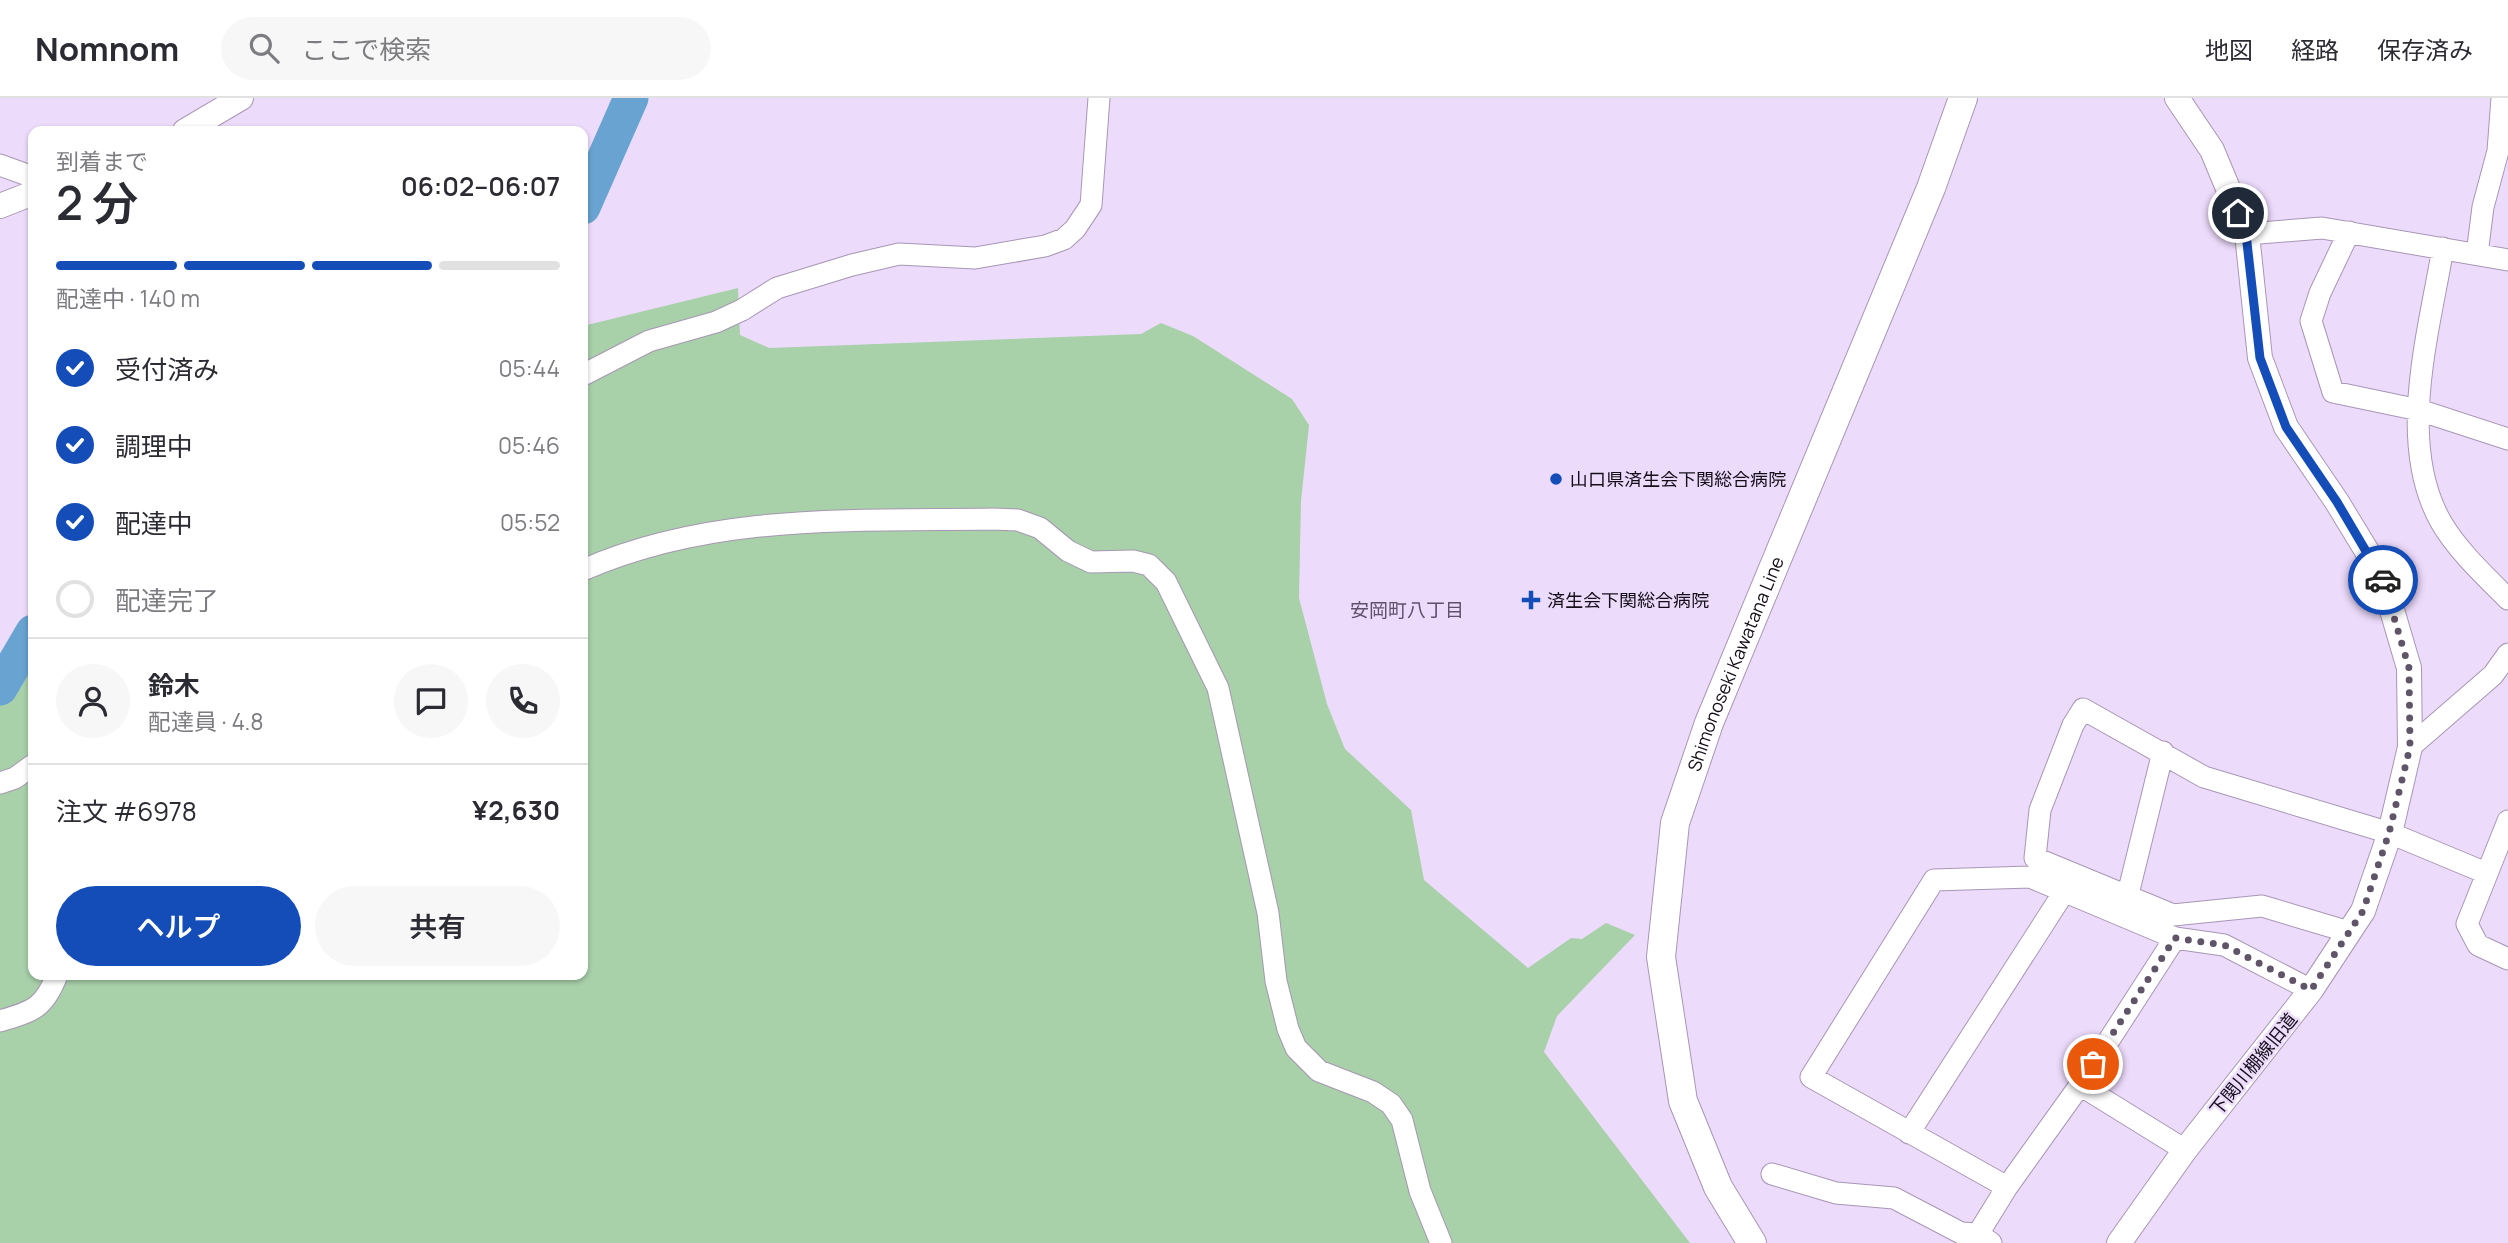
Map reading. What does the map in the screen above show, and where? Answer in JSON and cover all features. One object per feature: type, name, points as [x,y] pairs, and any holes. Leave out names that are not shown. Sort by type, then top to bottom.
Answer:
[{"type":"main road","name":"Shimonoseki Kawatana Line","points":[[1752,1243],[1718,1187],[1683,1101],[1661,957],[1675,823],[1709,723],[1931,188],[1963,98]]},
{"type":"street","points":[[193,126],[241,98]]},
{"type":"street","points":[[588,372],[649,341],[716,322],[742,310],[777,288],[852,265],[899,254],[975,258],[1011,254],[1064,239],[1085,218],[1091,205],[1099,98]]},
{"type":"street","name":"下関川棚線旧道","points":[[2119,1243],[2185,1150],[2311,990],[2363,911],[2389,833],[2410,747],[2409,668],[2382,576],[2337,502],[2286,427],[2260,358],[2246,234],[2212,150],[2177,98]]},
{"type":"street","points":[[2477,254],[2483,207],[2498,150],[2502,98]]},
{"type":"street","points":[[0,165],[28,175]]},
{"type":"street","points":[[0,206],[28,194]]},
{"type":"street","points":[[2246,234],[2322,228],[2508,260]]},
{"type":"street","points":[[2349,232],[2320,293],[2311,321],[2333,392],[2418,410],[2508,439]]},
{"type":"street","points":[[2443,248],[2418,410],[2422,472],[2441,522],[2508,599]]},
{"type":"street","points":[[588,568],[656,543],[766,523],[993,519],[1018,520],[1040,528],[1068,551],[1091,562],[1133,561],[1149,565],[1166,582],[1218,688],[1268,913],[1276,981],[1296,1048],[1318,1071],[1373,1092],[1391,1104],[1402,1120],[1420,1191],[1441,1243]]},
{"type":"street","points":[[2410,747],[2493,675],[2508,654]]},
{"type":"street","points":[[2350,932],[2262,906],[2173,915],[2035,858],[2040,810],[2073,725],[2083,709],[2204,777],[2389,833],[2486,873]]},
{"type":"street","points":[[2127,898],[2163,752]]},
{"type":"street","points":[[0,782],[15,778],[28,769]]},
{"type":"street","points":[[2508,821],[2468,924],[2478,945],[2508,959]]},
{"type":"street","points":[[2007,1187],[1811,1077],[1934,880],[2030,877],[2175,938],[2224,945],[2311,990]]},
{"type":"street","points":[[1909,1133],[2064,892]]},
{"type":"street","points":[[1772,1174],[1836,1193],[1894,1198],[1971,1238],[2080,1084],[2175,938]]},
{"type":"street","points":[[0,1021],[27,1013],[46,1002],[55,980]]},
{"type":"street","points":[[2080,1084],[2185,1150]]},
{"type":"green space","points":[[738,288],[740,335],[769,348],[1141,334],[1161,323],[1193,336],[1292,399],[1309,425],[1301,501],[1299,598],[1327,704],[1345,749],[1411,810],[1424,880],[1528,968],[1571,938],[1582,939],[1606,923],[1635,935],[1557,1016],[1544,1052],[1690,1243],[0,1243],[0,681],[16,690],[28,665],[28,980],[588,980],[588,325]]},
{"type":"waterway","points":[[588,196],[631,98]]},
{"type":"waterway","points":[[0,688],[28,640]]},
{"type":"way so far","points":[[2093,1064],[2175,938],[2224,945],[2311,990],[2363,911],[2389,833],[2410,747],[2409,668],[2383,580]]},
{"type":"place","name":"山口県済生会下関総合病院","points":[[1556,479]]},
{"type":"place","name":"済生会下関総合病院","points":[[1531,600]]},
{"type":"district","name":"安岡町八丁目","points":[[1407,610]]},
{"type":"route","points":[[2238,213],[2246,234],[2260,358],[2286,427],[2337,502],[2383,580]]}]
